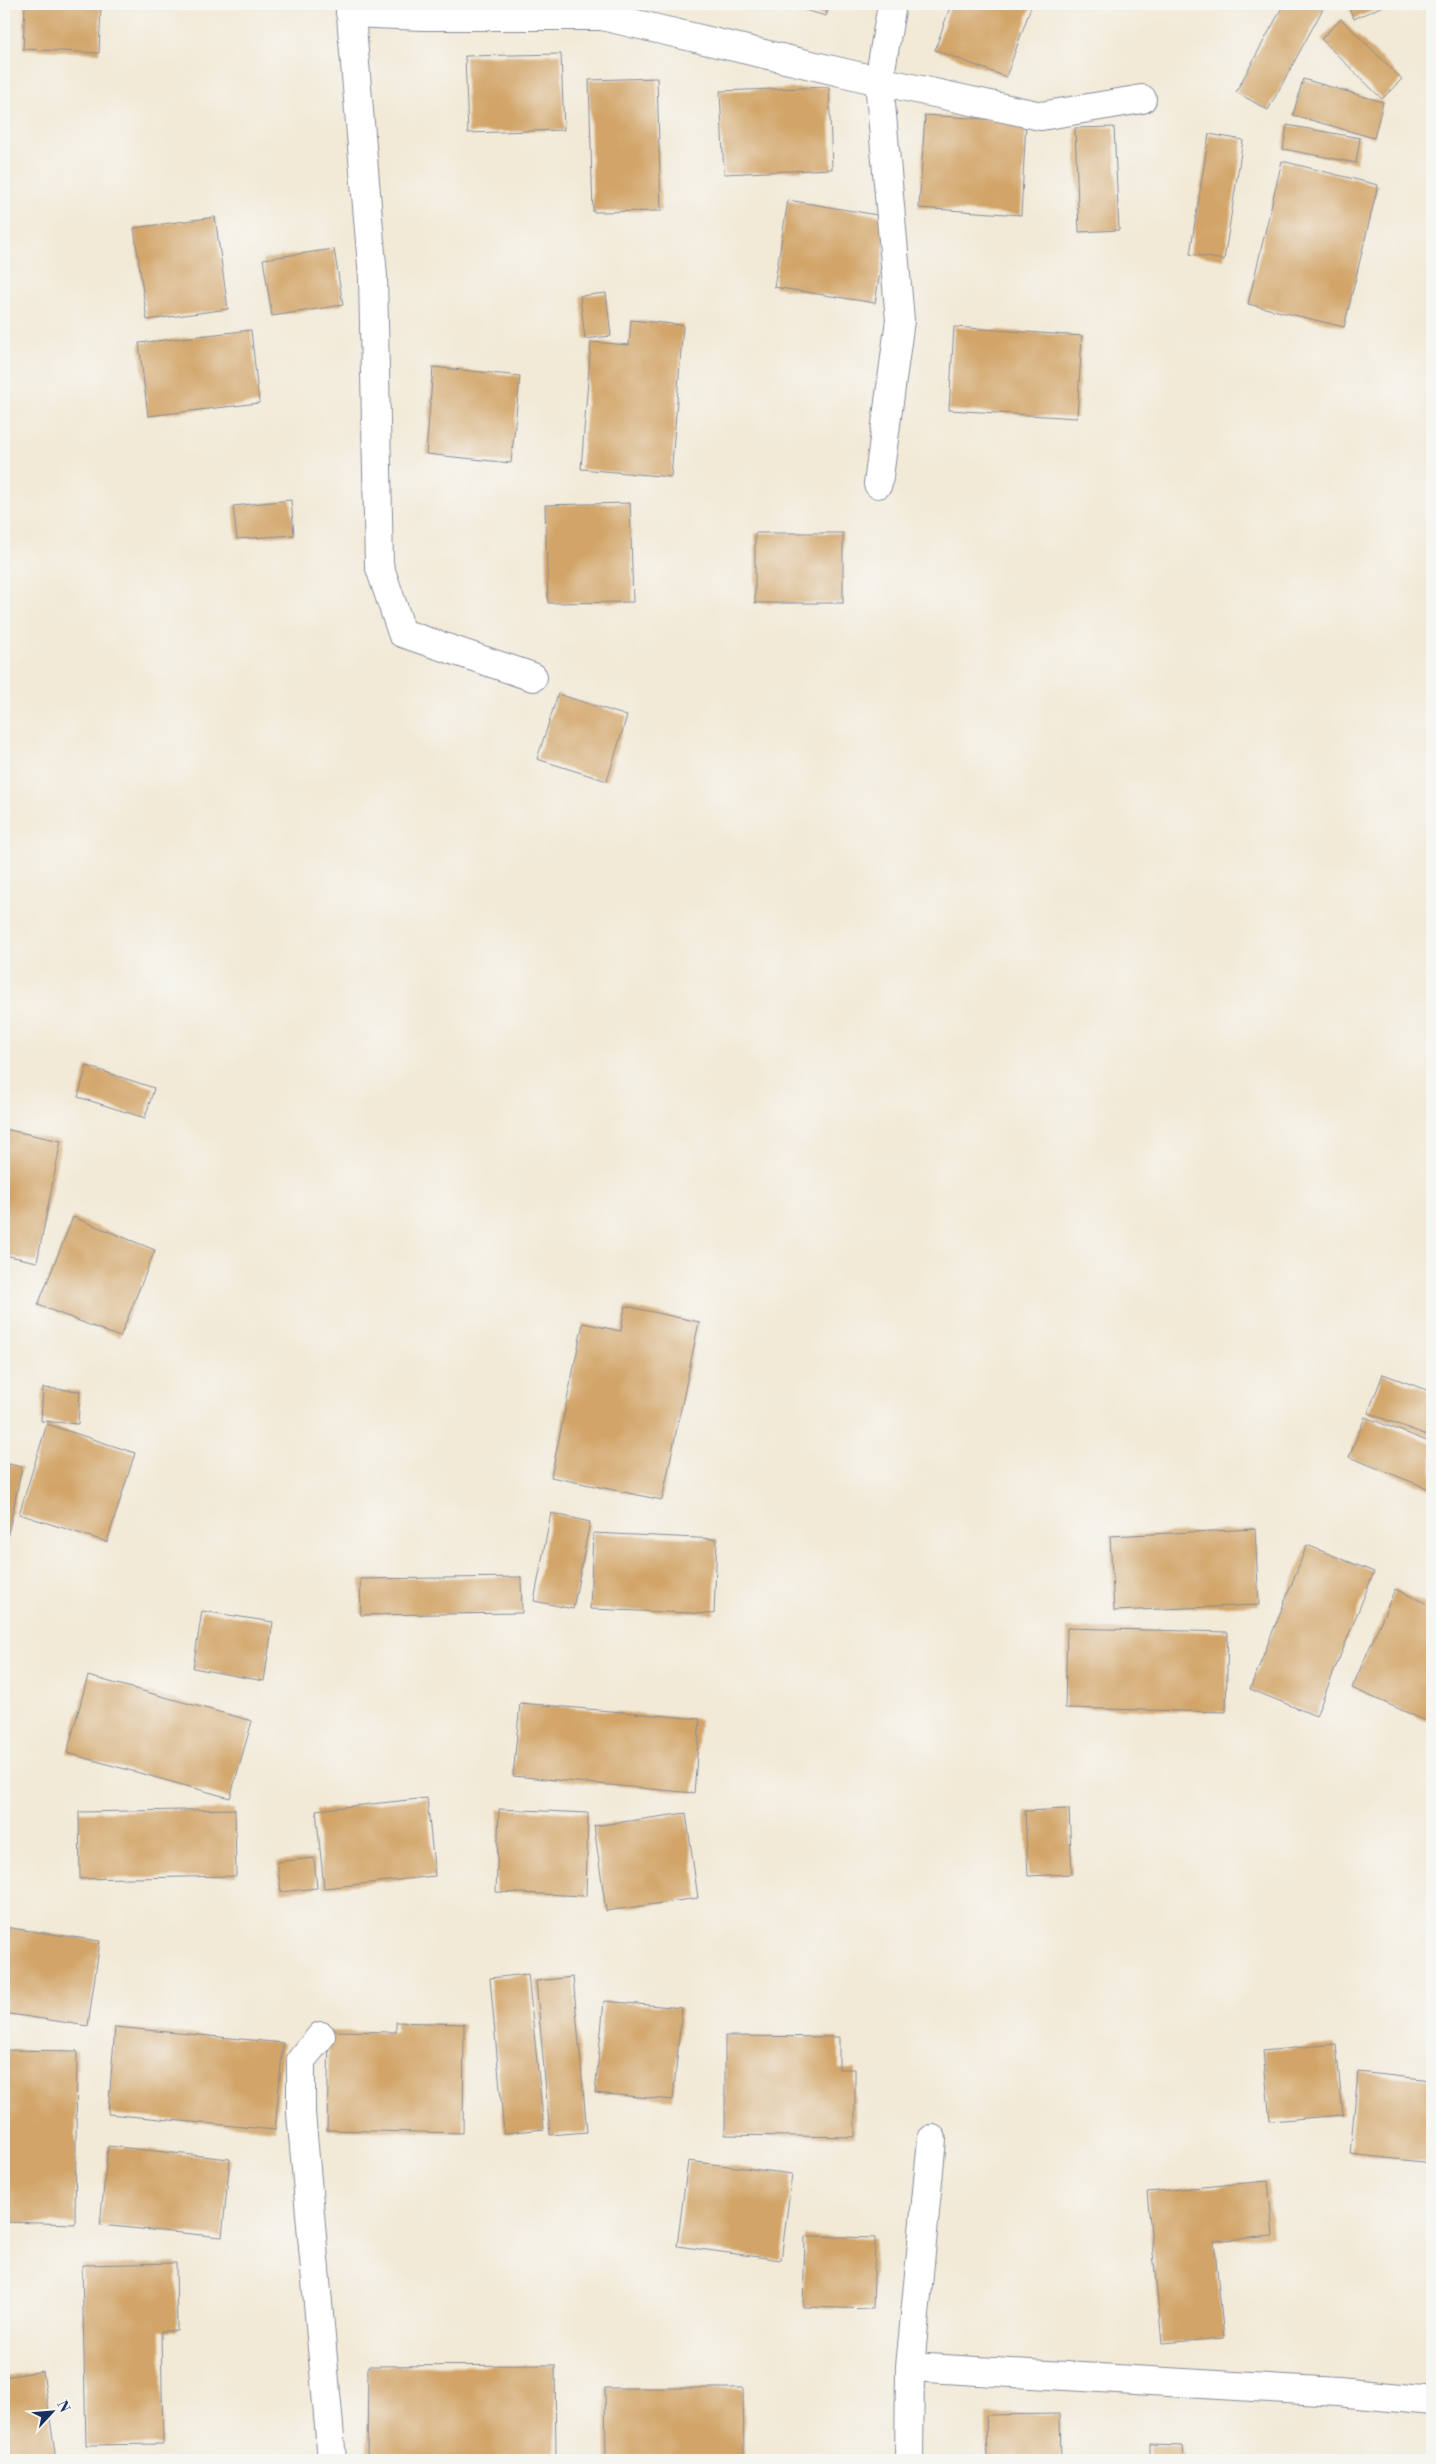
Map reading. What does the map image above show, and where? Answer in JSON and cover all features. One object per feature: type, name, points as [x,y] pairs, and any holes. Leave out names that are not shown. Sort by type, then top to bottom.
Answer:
[{"type":"street","points":[[878,484],[900,320],[879,82],[892,4]]},
{"type":"street","points":[[533,677],[402,633],[379,565],[373,277],[350,8],[423,16],[602,16],[879,82],[1041,116],[1142,99]]},
{"type":"street","points":[[320,2036],[301,2060],[301,2113],[332,2460]]},
{"type":"street","points":[[909,2460],[910,2367],[932,2139]]},
{"type":"street","points":[[910,2367],[1338,2392],[1432,2401]]},
{"type":"building","points":[[25,4],[101,4],[99,53],[23,49]]},
{"type":"building","points":[[783,4],[829,4],[826,16]]},
{"type":"building","points":[[951,4],[1032,4],[1006,77],[935,50]]},
{"type":"building","points":[[1284,4],[1325,5],[1268,110],[1236,92]]},
{"type":"building","points":[[1347,4],[1387,4],[1354,19]]},
{"type":"building","points":[[1341,19],[1402,79],[1382,99],[1321,39]]},
{"type":"building","points":[[561,54],[564,130],[468,133],[465,56]]},
{"type":"building","points":[[657,78],[661,211],[593,212],[589,80]]},
{"type":"building","points":[[1303,79],[1383,102],[1374,138],[1293,115]]},
{"type":"building","points":[[829,87],[832,169],[724,174],[720,91]]},
{"type":"building","points":[[925,115],[1026,122],[1021,215],[919,208]]},
{"type":"building","points":[[1287,125],[1360,138],[1356,163],[1283,149]]},
{"type":"building","points":[[1114,127],[1119,230],[1079,232],[1075,128]]},
{"type":"building","points":[[1209,134],[1243,140],[1224,260],[1190,254]]},
{"type":"building","points":[[1282,161],[1378,185],[1344,327],[1248,304]]},
{"type":"building","points":[[788,200],[889,217],[875,303],[774,287]]},
{"type":"building","points":[[215,217],[228,309],[147,320],[134,228]]},
{"type":"building","points":[[334,249],[343,305],[272,316],[263,259]]},
{"type":"building","points":[[606,293],[611,336],[585,339],[580,296]]},
{"type":"building","points":[[631,320],[683,325],[671,477],[581,469],[591,342],[629,345]]},
{"type":"building","points":[[954,327],[1082,336],[1077,418],[949,410]]},
{"type":"building","points":[[251,330],[259,403],[148,416],[139,343]]},
{"type":"building","points":[[433,367],[520,376],[511,463],[426,454]]},
{"type":"building","points":[[291,500],[294,535],[237,539],[233,506]]},
{"type":"building","points":[[630,503],[633,602],[548,603],[545,505]]},
{"type":"building","points":[[755,533],[843,533],[843,603],[755,603]]},
{"type":"building","points":[[558,694],[627,716],[607,781],[537,759]]},
{"type":"building","points":[[87,1066],[154,1088],[145,1118],[78,1097]]},
{"type":"building","points":[[4,1129],[61,1141],[37,1262],[4,1255]]},
{"type":"building","points":[[73,1217],[155,1250],[120,1337],[38,1305]]},
{"type":"building","points":[[625,1306],[699,1322],[662,1500],[551,1477],[583,1323],[621,1331]]},
{"type":"building","points":[[1383,1374],[1432,1392],[1432,1437],[1368,1413]]},
{"type":"building","points":[[43,1388],[80,1391],[78,1424],[41,1421]]},
{"type":"building","points":[[1365,1417],[1432,1443],[1432,1490],[1349,1457]]},
{"type":"building","points":[[47,1424],[135,1453],[107,1542],[19,1514]]},
{"type":"building","points":[[4,1463],[22,1467],[5,1548],[4,1548]]},
{"type":"building","points":[[551,1513],[590,1522],[573,1609],[534,1601]]},
{"type":"building","points":[[1255,1529],[1259,1605],[1114,1611],[1110,1536]]},
{"type":"building","points":[[593,1533],[717,1539],[714,1614],[590,1609]]},
{"type":"building","points":[[1307,1545],[1374,1572],[1316,1716],[1250,1689]]},
{"type":"building","points":[[521,1577],[522,1613],[361,1615],[360,1579]]},
{"type":"building","points":[[1395,1589],[1432,1606],[1432,1706],[1426,1721],[1352,1688]]},
{"type":"building","points":[[202,1611],[273,1622],[264,1681],[193,1668]]},
{"type":"building","points":[[1067,1628],[1228,1632],[1226,1712],[1065,1708]]},
{"type":"building","points":[[88,1676],[252,1721],[230,1798],[67,1753]]},
{"type":"building","points":[[520,1703],[700,1719],[694,1793],[513,1776]]},
{"type":"building","points":[[427,1798],[435,1876],[324,1888],[316,1810]]},
{"type":"building","points":[[235,1809],[236,1876],[80,1879],[79,1812]]},
{"type":"building","points":[[499,1809],[588,1813],[586,1896],[496,1892]]},
{"type":"building","points":[[1069,1809],[1072,1874],[1028,1876],[1025,1811]]},
{"type":"building","points":[[686,1813],[698,1898],[606,1911],[594,1826]]},
{"type":"building","points":[[314,1858],[317,1888],[281,1892],[277,1862]]},
{"type":"building","points":[[4,1927],[100,1941],[88,2026],[4,2013]]},
{"type":"building","points":[[528,1974],[544,2129],[504,2133],[490,1978]]},
{"type":"building","points":[[573,1977],[587,2132],[550,2135],[536,1981]]},
{"type":"building","points":[[604,2001],[682,2008],[673,2100],[595,2093]]},
{"type":"building","points":[[396,2022],[464,2024],[463,2133],[327,2130],[329,2031],[396,2032]]},
{"type":"building","points":[[115,2027],[283,2043],[275,2130],[108,2114]]},
{"type":"building","points":[[725,2036],[839,2037],[839,2069],[855,2069],[855,2137],[725,2135]]},
{"type":"building","points":[[1336,2044],[1343,2115],[1270,2121],[1263,2051]]},
{"type":"building","points":[[4,2050],[77,2051],[75,2224],[4,2222]]},
{"type":"building","points":[[1358,2072],[1432,2080],[1432,2163],[1350,2154]]},
{"type":"building","points":[[108,2146],[230,2159],[222,2237],[100,2225]]},
{"type":"building","points":[[688,2161],[792,2174],[781,2260],[677,2246]]},
{"type":"building","points":[[1268,2181],[1273,2236],[1214,2241],[1224,2338],[1162,2343],[1147,2192]]},
{"type":"building","points":[[805,2236],[875,2238],[873,2309],[803,2307]]},
{"type":"building","points":[[176,2263],[177,2331],[161,2331],[163,2444],[86,2445],[82,2265]]},
{"type":"building","points":[[555,2365],[556,2460],[367,2460],[368,2366]]},
{"type":"building","points":[[43,2371],[56,2460],[4,2460],[4,2377]]},
{"type":"building","points":[[605,2388],[743,2388],[744,2460],[606,2460]]},
{"type":"building","points":[[1060,2414],[1061,2460],[987,2460],[986,2415]]},
{"type":"building","points":[[1150,2445],[1183,2446],[1184,2460],[1150,2460]]}]
